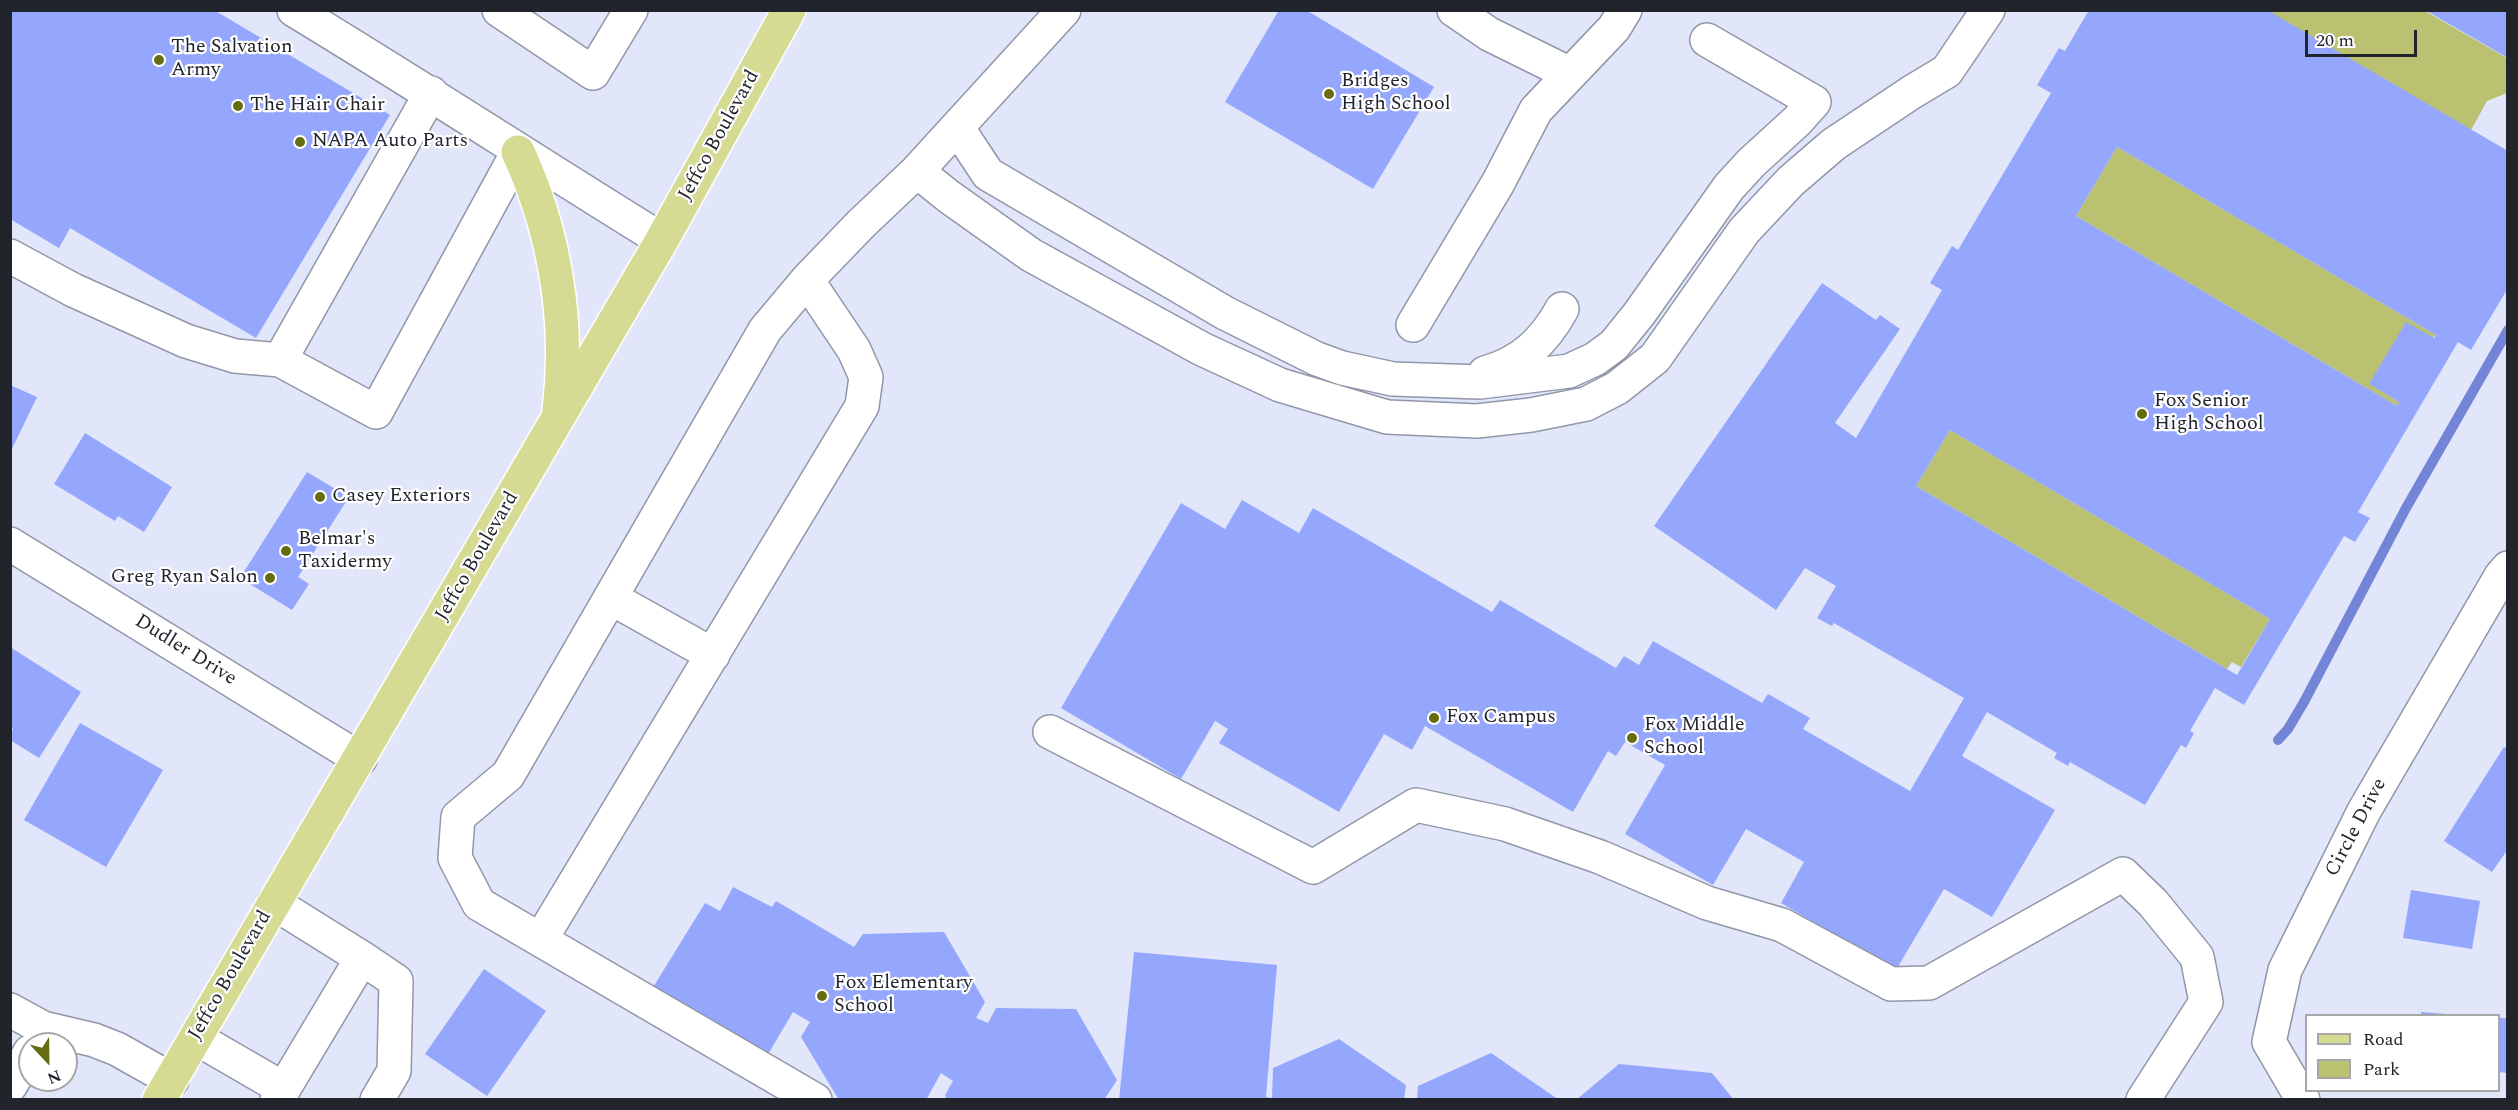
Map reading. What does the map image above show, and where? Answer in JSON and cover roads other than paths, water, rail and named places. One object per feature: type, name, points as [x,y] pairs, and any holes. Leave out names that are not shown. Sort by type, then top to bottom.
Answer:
[{"type":"main road","name":"Jeffco Boulevard","points":[[166,1090],[662,240],[789,10]]},
{"type":"main road","points":[[518,152],[541,207],[563,325],[564,357],[558,419]]},
{"type":"street","points":[[294,10],[431,93],[518,152],[662,240]]},
{"type":"street","points":[[500,11],[593,73],[631,10]]},
{"type":"street","points":[[815,1100],[479,904],[455,858],[458,817],[508,775],[765,330],[807,280],[917,171],[1064,10]]},
{"type":"street","points":[[1454,10],[1489,34],[1570,74]]},
{"type":"street","points":[[1413,325],[1498,183],[1536,110],[1614,28],[1625,10]]},
{"type":"street","points":[[917,171],[1030,255],[1202,349],[1280,385],[1388,417],[1477,421],[1531,415],[1586,404],[1617,388],[1655,358],[1744,231],[1791,181],[1834,144],[1947,70],[1988,10]]},
{"type":"street","points":[[957,128],[988,174],[1225,313],[1317,359],[1342,368],[1393,379],[1454,382],[1507,380],[1569,370],[1595,359],[1614,345],[1640,315],[1729,188],[1751,163],[1797,121],[1814,102],[1707,40]]},
{"type":"street","points":[[280,360],[431,93]]},
{"type":"street","points":[[10,256],[73,290],[186,341],[235,356],[280,360],[376,411],[518,152]]},
{"type":"street","points":[[540,939],[862,406],[867,377],[854,350],[807,280]]},
{"type":"street","points":[[1454,382],[1516,361],[1536,346],[1551,329],[1562,309]]},
{"type":"street","name":"Dudler Drive","points":[[10,544],[360,759]]},
{"type":"street","name":"Circle Drive","points":[[2303,1100],[2269,1042],[2285,969],[2364,811],[2501,576],[2508,568]]},
{"type":"street","points":[[611,598],[713,655]]},
{"type":"street","points":[[1050,732],[1313,867],[1416,805],[1505,824],[1600,857],[1707,903],[1782,925],[1892,984],[1929,983],[2123,874],[2153,903],[2197,957],[2206,1002],[2143,1100]]},
{"type":"street","points":[[274,903],[396,981],[394,1071],[377,1100]]},
{"type":"street","points":[[196,1038],[281,1094],[362,958]]},
{"type":"street","points":[[10,1010],[28,1032]]},
{"type":"street","points":[[78,1040],[94,1040],[117,1048],[166,1090]]},
{"type":"street","points":[[10,1086],[18,1072]]},
{"type":"waterway","points":[[2278,740],[2288,729],[2304,702],[2406,508],[2508,330]]},
{"type":"place","name":"The Salvation Army","points":[[159,60]]},
{"type":"place","name":"Bridges High School","points":[[1329,94]]},
{"type":"place","name":"The Hair Chair","points":[[238,106]]},
{"type":"place","name":"NAPA Auto Parts","points":[[300,142]]},
{"type":"place","name":"Fox Senior High School","points":[[2142,414]]},
{"type":"place","name":"Casey Exteriors","points":[[320,497]]},
{"type":"place","name":"Belmar's Taxidermy","points":[[286,551]]},
{"type":"place","name":"Greg Ryan Salon","points":[[270,578]]},
{"type":"place","name":"Fox Campus","points":[[1434,718]]},
{"type":"place","name":"Fox Middle School","points":[[1632,738]]},
{"type":"place","name":"Fox Elementary School","points":[[822,996]]}]
